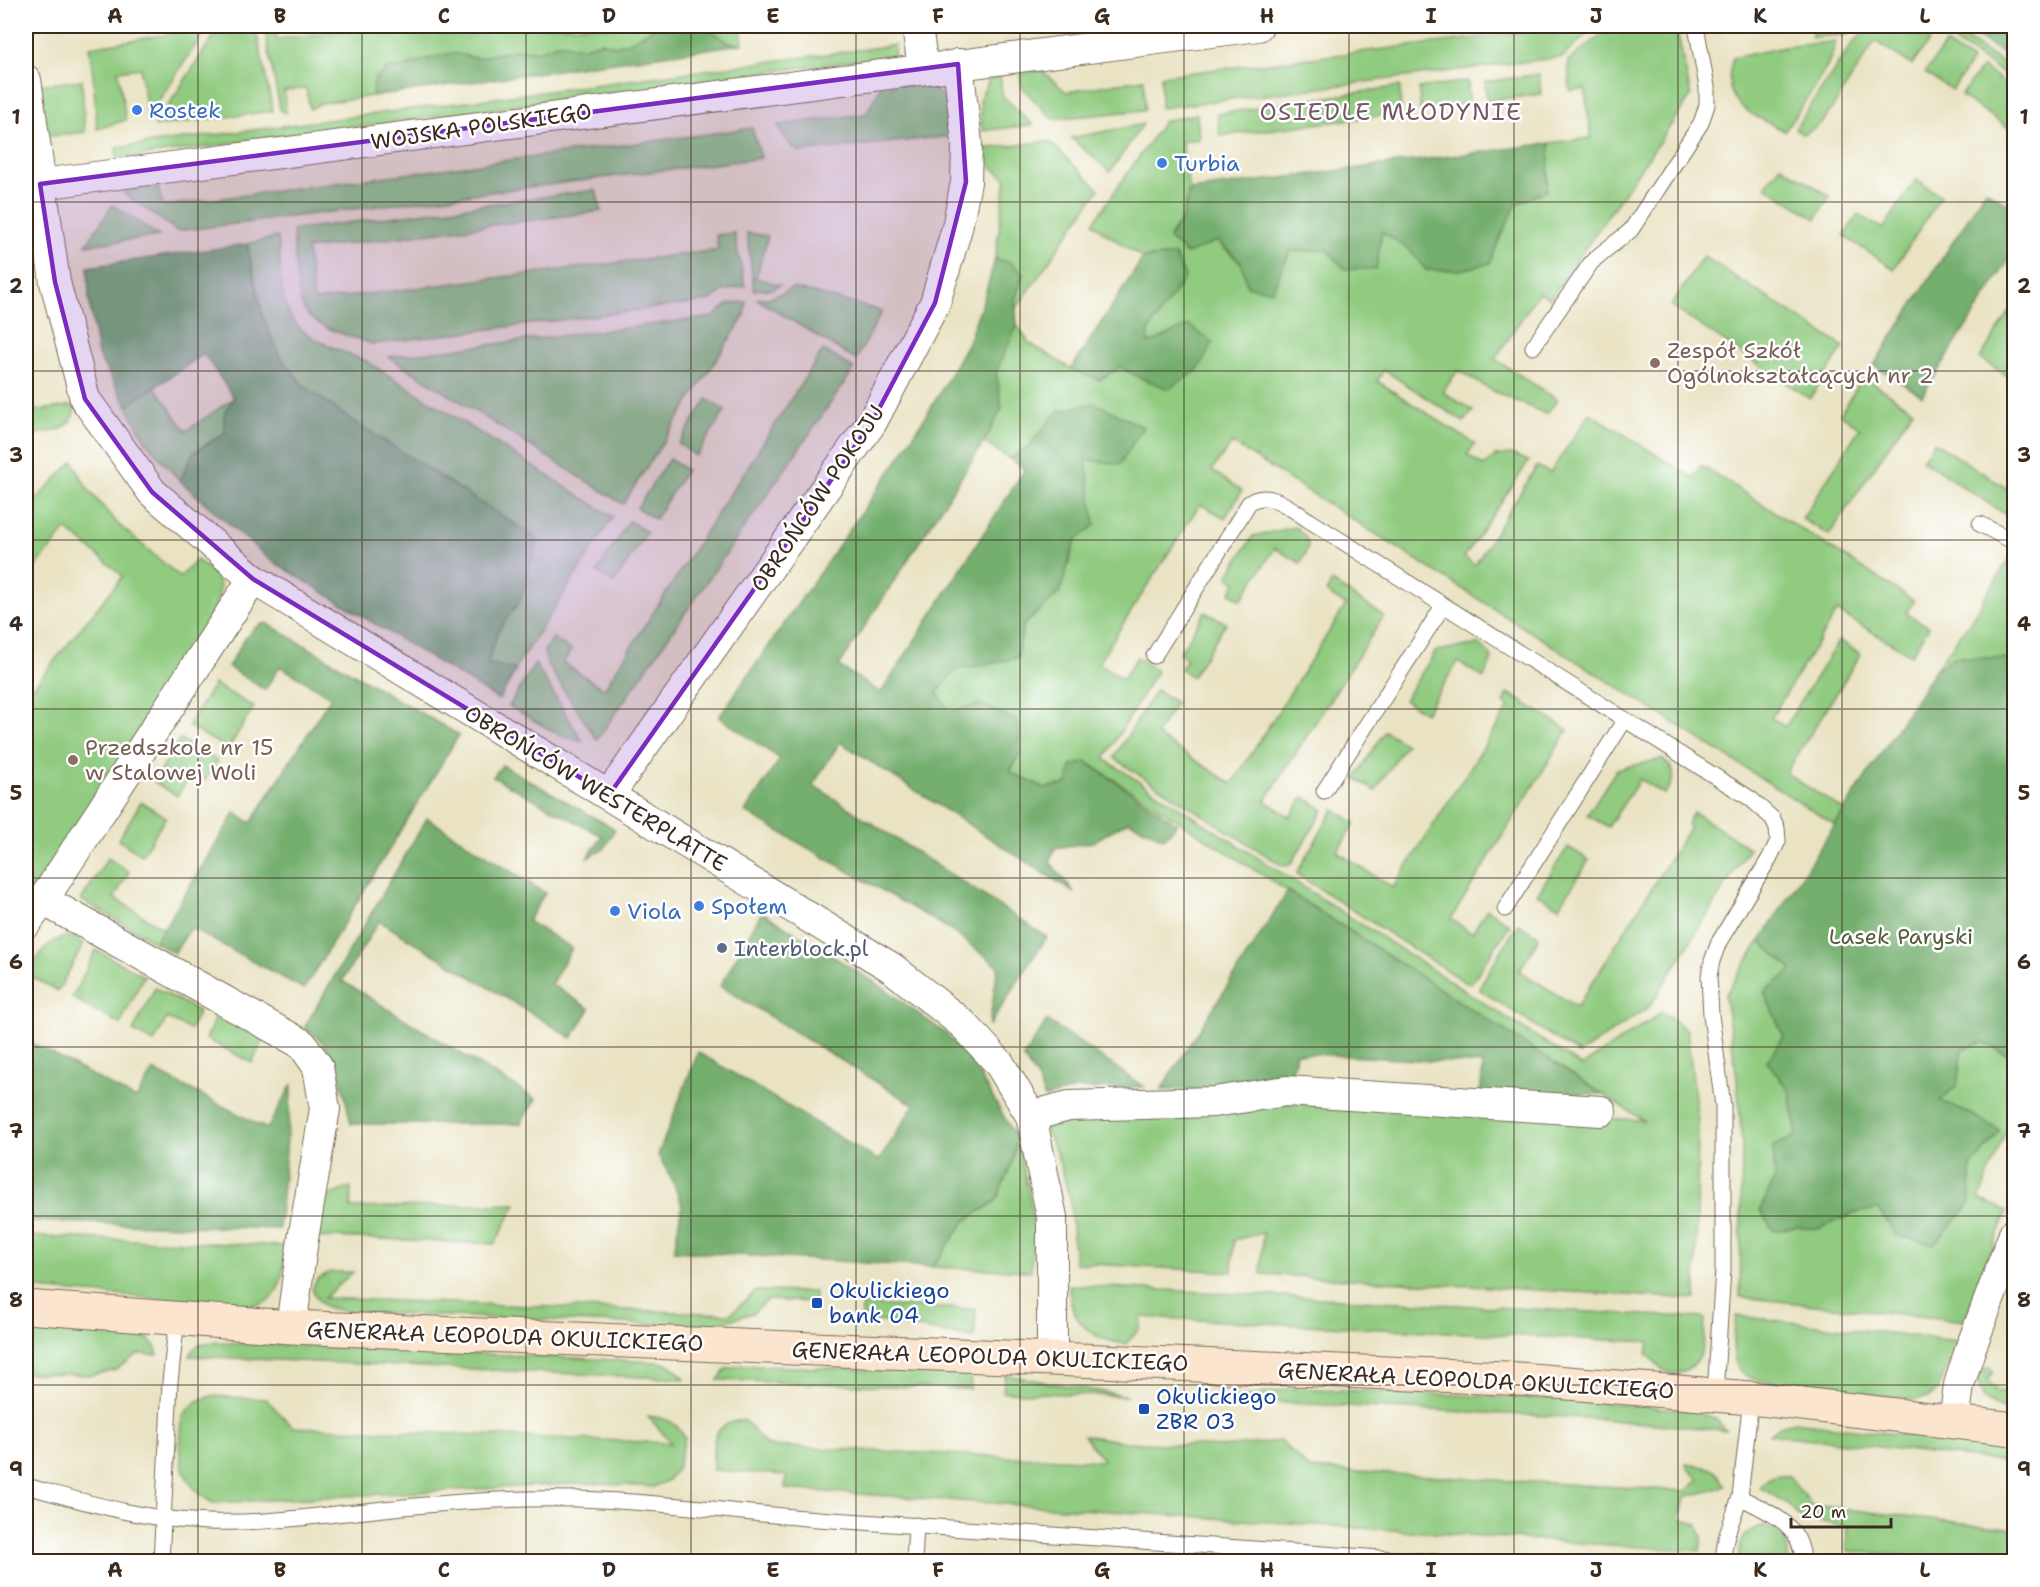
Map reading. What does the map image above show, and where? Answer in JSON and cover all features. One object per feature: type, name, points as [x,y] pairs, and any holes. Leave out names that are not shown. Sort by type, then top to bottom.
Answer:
[{"type":"street","points":[[917,26],[923,68]]},
{"type":"street","name":"WOJSKA POLSKIEGO","points":[[33,185],[1258,26]]},
{"type":"street","name":"OBROŃCÓW POKOJU","points":[[609,795],[872,422],[935,303],[957,228],[966,182],[967,143],[958,64]]},
{"type":"street","points":[[26,80],[33,185]]},
{"type":"street","name":"OBROŃCÓW WESTERPLATTE","points":[[33,185],[85,399],[152,492],[253,579],[892,968],[964,1025],[999,1063],[1031,1116],[1052,1217],[1052,1359]]},
{"type":"street","points":[[253,579],[34,912],[302,1044],[318,1067],[325,1109],[291,1327]]},
{"type":"street","points":[[1031,1116],[1069,1106],[1214,1102],[1286,1091],[1600,1111]]},
{"type":"street","points":[[1954,1422],[1959,1384],[1974,1336],[2014,1234]]},
{"type":"street","name":"GENERAŁA LEOPOLDA OKULICKIEGO","points":[[26,1307],[291,1327],[1506,1378],[1715,1394],[2014,1429]]},
{"type":"lane","points":[[1533,347],[1591,263],[1602,251],[1630,230],[1701,123],[1707,105],[1707,87],[1696,26]]},
{"type":"lane","points":[[1154,656],[1249,503],[1260,497],[1273,498],[1751,800],[1773,819],[1777,828],[1778,840],[1769,860],[1719,942],[1709,976],[1711,1015],[1723,1106],[1723,1269],[1715,1394]]},
{"type":"lane","points":[[1980,524],[2014,542]]},
{"type":"lane","points":[[1324,791],[1443,606]]},
{"type":"lane","points":[[1505,909],[1624,721]]},
{"type":"lane","points":[[161,1562],[170,1383],[177,1318]]},
{"type":"lane","points":[[1722,1562],[1727,1534],[1740,1497],[1751,1398]]},
{"type":"lane","points":[[26,1486],[128,1513],[162,1519],[207,1522],[243,1522],[438,1504],[548,1499],[692,1506],[814,1519],[1437,1562]]},
{"type":"lane","points":[[1740,1497],[1787,1524],[1802,1546],[1803,1562]]},
{"type":"lane","points":[[914,1562],[916,1525]]},
{"type":"highlighted area","points":[[958,64],[966,182],[935,303],[872,422],[609,795],[253,579],[152,492],[85,399],[55,282],[40,184]]},
{"type":"green space","points":[[220,26],[255,26],[273,111],[155,126]]},
{"type":"green space","points":[[264,26],[274,26],[277,39],[372,26],[678,26],[655,27],[632,41],[615,46],[601,42],[582,48],[561,43],[537,51],[515,50],[480,58],[430,58],[407,66],[387,69],[375,79],[372,96],[321,103],[310,109],[306,88],[284,91],[286,113],[280,110]]},
{"type":"green space","points":[[705,26],[741,26],[743,44],[729,43]]},
{"type":"green space","points":[[705,26],[729,43],[743,44],[372,96],[375,79],[387,69],[407,66],[430,58],[452,53],[478,58],[515,50],[537,51],[561,43],[582,48],[601,42],[615,46],[632,41],[655,27]]},
{"type":"green space","points":[[1575,26],[1595,26],[1563,57],[1161,108],[1161,76]]},
{"type":"green space","points":[[1613,26],[1676,26],[1691,96],[1550,299],[1539,292],[1495,359],[1558,400],[1546,414],[1491,390],[1458,370],[1443,392],[1473,411],[1464,422],[1384,370],[1377,381],[1475,444],[1467,455],[1484,466],[1495,456],[1511,454],[1529,461],[1464,557],[1475,565],[1537,466],[1550,473],[1590,413],[1693,478],[1701,465],[1914,601],[1906,613],[1929,627],[1911,655],[1837,611],[1771,718],[1785,727],[1839,640],[1861,654],[1786,773],[1845,811],[1835,825],[1232,443],[1212,470],[1242,491],[1225,518],[1200,504],[1098,663],[1123,679],[1137,657],[1157,671],[1104,759],[1582,1066],[1662,1012],[1687,1030],[1698,1123],[1696,1299],[1261,1274],[1263,1233],[1234,1240],[1232,1272],[1075,1263],[1070,1199],[1057,1154],[1044,1127],[1092,1120],[1285,1103],[1643,1120],[1087,762],[1071,766],[1067,784],[1044,788],[1010,772],[1020,752],[980,704],[950,713],[937,693],[956,670],[1017,658],[1023,626],[1060,592],[1075,541],[1095,525],[1058,411],[1030,445],[1010,459],[984,442],[1002,408],[996,372],[1017,325],[1029,343],[1071,369],[1099,380],[1120,367],[1143,379],[1149,330],[1185,277],[1175,255],[1143,258],[1093,223],[1164,121],[1197,114],[1199,139],[1182,141],[1188,180],[1186,209],[1169,238],[1187,254],[1216,241],[1272,291],[1290,251],[1327,250],[1345,269],[1381,231],[1409,249],[1426,270],[1460,270],[1490,263],[1512,203],[1546,190],[1550,143],[1591,138],[1585,89],[1570,91],[1568,61]]},
{"type":"green space","points":[[1812,26],[1857,26],[1846,35],[1812,37]]},
{"type":"green space","points":[[1872,26],[1917,26],[1933,36],[1912,65],[1875,41],[1824,121],[1803,134],[1795,129],[1851,45]]},
{"type":"green space","points":[[1929,26],[1946,26],[2014,70],[2014,80]]},
{"type":"green space","points":[[1959,26],[2014,26],[2014,60]]},
{"type":"green space","points":[[207,28],[148,117],[140,68],[118,71],[126,120],[97,129],[89,47]]},
{"type":"green space","points":[[1836,41],[1822,75],[1785,131],[1749,112],[1734,97],[1729,74],[1733,58],[1784,47]]},
{"type":"green space","points":[[1945,44],[1972,61],[1952,90],[1925,73]]},
{"type":"green space","points":[[895,45],[894,55],[117,159],[116,148]]},
{"type":"green space","points":[[1982,67],[2014,89],[2014,131],[1961,96]]},
{"type":"green space","points":[[1040,69],[1066,92],[1144,79],[1145,110],[1053,119],[1022,88],[1020,74]]},
{"type":"green space","points":[[1539,74],[1541,94],[1487,101],[1485,82]]},
{"type":"green space","points":[[1000,75],[1002,95],[1033,125],[982,131],[980,99],[989,80]]},
{"type":"green space","points":[[82,80],[85,132],[41,137],[33,86]]},
{"type":"green space","points":[[1468,81],[1469,104],[1420,110],[1419,88]]},
{"type":"green space","points":[[910,85],[937,91],[947,107],[951,136],[798,152],[785,138],[778,125],[866,114],[881,86]]},
{"type":"green space","points":[[1400,86],[1401,113],[1220,136],[1217,114]]},
{"type":"green space","points":[[1143,124],[1110,172],[1071,138]]},
{"type":"green space","points":[[752,128],[761,158],[177,231],[122,192],[158,187],[163,206]]},
{"type":"green space","points":[[1049,141],[1099,189],[1016,309],[1015,300],[1023,274],[1010,262],[995,259],[1006,178],[982,160],[984,149]]},
{"type":"green space","points":[[1550,143],[1547,190],[1517,204],[1490,263],[1460,270],[1426,270],[1409,249],[1382,232],[1376,269],[1345,269],[1327,250],[1290,251],[1272,291],[1247,286],[1241,261],[1217,241],[1187,254],[1169,238],[1183,217],[1189,190]]},
{"type":"green space","points":[[1781,166],[1830,196],[1816,219],[1765,186]]},
{"type":"green space","points":[[1916,180],[1941,196],[1894,269],[1844,236],[1858,214],[1883,229]]},
{"type":"green space","points":[[596,190],[601,211],[307,249],[314,301],[718,250],[716,235],[734,233],[745,286],[723,291],[709,301],[373,344],[319,324],[306,313],[302,306],[293,230]]},
{"type":"green space","points":[[1986,190],[2014,208],[2014,252],[1922,396],[1874,365]]},
{"type":"green space","points":[[113,205],[159,236],[86,245]]},
{"type":"green space","points":[[747,233],[768,236],[756,278],[780,285],[772,289],[754,290]]},
{"type":"green space","points":[[278,237],[283,297],[290,316],[303,331],[335,349],[366,361],[613,517],[514,670],[487,664],[498,631],[350,419],[304,386],[280,357],[263,318],[247,244]]},
{"type":"green space","points":[[247,244],[263,318],[280,357],[304,386],[350,419],[538,539],[520,601],[498,631],[487,663],[516,670],[499,700],[269,559],[180,481],[193,453],[225,433],[224,415],[234,398],[204,354],[127,406],[98,355],[89,300],[88,267]]},
{"type":"green space","points":[[1175,255],[1185,277],[1149,330],[1148,344],[1189,325],[1213,343],[1198,370],[1169,389],[1120,367],[1099,380],[1071,369],[1143,258]]},
{"type":"green space","points":[[1703,256],[1844,347],[1810,399],[1671,306]]},
{"type":"green space","points":[[995,259],[1010,262],[1023,274],[1015,300],[1017,325],[996,372],[1002,408],[984,442],[839,666],[881,693],[1025,469],[1010,459],[1030,445],[1058,411],[1095,403],[1143,427],[1120,464],[1086,460],[1095,525],[1075,541],[1060,592],[1023,626],[1017,658],[956,670],[937,693],[950,712],[980,704],[1018,721],[1020,752],[1010,772],[1044,788],[1067,784],[1071,766],[1086,762],[1177,824],[1164,838],[1128,821],[1093,842],[1055,848],[1050,862],[1075,893],[840,742],[813,785],[1047,937],[989,1026],[998,966],[946,927],[745,812],[780,759],[719,717],[896,463],[938,396],[968,342]]},
{"type":"green space","points":[[793,288],[882,311],[856,360],[757,299],[773,297]]},
{"type":"green space","points":[[746,302],[745,315],[623,504],[389,357],[713,317],[728,304]]},
{"type":"green space","points":[[2014,305],[2014,381],[1980,358]]},
{"type":"green space","points":[[823,350],[854,369],[597,740],[547,664],[544,651],[553,638],[571,650],[563,663],[604,689]]},
{"type":"green space","points":[[1863,377],[1913,410],[1829,535],[1802,519],[1860,428],[1840,414]]},
{"type":"green space","points":[[155,387],[186,431],[234,398],[224,415],[225,433],[193,453],[180,481],[146,442],[127,406]]},
{"type":"green space","points":[[707,399],[725,411],[696,456],[679,444]]},
{"type":"green space","points":[[75,405],[74,414],[65,426],[51,432],[26,435],[26,412]]},
{"type":"green space","points":[[1934,442],[2014,493],[2014,520],[1922,460]]},
{"type":"green space","points":[[669,459],[686,470],[655,519],[637,508]]},
{"type":"green space","name":"Przedszkole nr 15 w Stalowej Woli","points":[[73,461],[87,488],[118,524],[180,577],[197,560],[215,575],[220,592],[215,608],[26,911],[26,696],[123,576],[66,529],[26,577],[26,510]]},
{"type":"green space","points":[[629,521],[647,532],[614,583],[597,572]]},
{"type":"green space","points":[[1295,527],[1308,543],[1300,563],[1275,548],[1241,600],[1230,593],[1236,582],[1228,576],[1253,536]]},
{"type":"green space","points":[[2014,551],[2014,659],[1954,657],[1934,671],[1969,623]]},
{"type":"green space","points":[[1332,582],[1384,616],[1265,801],[1290,817],[1304,797],[1324,810],[1290,865],[1283,866],[1114,757],[1156,690],[1176,703],[1156,735],[1232,784],[1346,605],[1326,592]]},
{"type":"green space","points":[[1205,612],[1226,623],[1192,677],[1181,669],[1187,659],[1179,654]]},
{"type":"green space","points":[[266,623],[459,735],[304,989],[191,928],[174,953],[155,942],[235,813],[251,823],[331,697],[280,666],[265,690],[228,667],[248,634],[259,625]]},
{"type":"green space","points":[[1479,644],[1492,659],[1484,678],[1458,662],[1425,713],[1404,700],[1436,651]]},
{"type":"green space","name":"Lasek Paryski","points":[[1954,657],[2014,659],[2014,888],[2011,894],[2014,897],[2014,1049],[2007,1054],[1983,1042],[1962,1049],[1957,1085],[1940,1101],[1977,1117],[2000,1131],[1971,1167],[1970,1204],[1934,1244],[1897,1236],[1878,1209],[1854,1213],[1818,1229],[1796,1227],[1774,1231],[1760,1210],[1775,1178],[1773,1147],[1797,1135],[1789,1091],[1767,1061],[1784,1037],[1764,992],[1792,970],[1760,941],[1934,671]]},
{"type":"green space","points":[[535,664],[583,742],[561,736],[509,706]]},
{"type":"green space","points":[[214,684],[254,707],[228,749],[188,726]]},
{"type":"green space","points":[[1508,693],[1568,730],[1451,919],[1472,933],[1487,909],[1510,925],[1473,980],[1466,983],[1298,875],[1297,872],[1334,809],[1355,823],[1337,852],[1393,888],[1509,707],[1504,703]]},
{"type":"green space","points":[[1385,731],[1406,744],[1375,791],[1355,778]]},
{"type":"green space","points":[[180,739],[218,761],[205,780],[192,773],[177,796],[154,782]]},
{"type":"green space","points":[[1662,759],[1671,768],[1674,776],[1664,794],[1640,779],[1608,827],[1587,815],[1617,769]]},
{"type":"green space","points":[[502,765],[615,829],[604,849],[587,858],[602,836],[493,777]]},
{"type":"green space","points":[[141,802],[166,817],[142,855],[118,840]]},
{"type":"green space","points":[[1693,812],[1749,848],[1650,1006],[1579,1054],[1480,990],[1481,984],[1518,924],[1540,937],[1519,971],[1577,1007],[1690,827],[1687,824]]},
{"type":"green space","points":[[427,818],[545,893],[528,921],[572,948],[551,984],[590,1009],[572,1038],[379,921],[342,981],[536,1099],[520,1124],[351,1124],[342,1083],[332,1057],[325,1045],[304,1028]]},
{"type":"green space","points":[[1568,847],[1589,860],[1559,907],[1537,894]]},
{"type":"green space","points":[[108,858],[129,872],[114,898],[164,929],[155,942],[81,900]]},
{"type":"green space","points":[[1288,891],[1603,1094],[1480,1095],[1483,1064],[1296,1053],[1291,1080],[1211,1089],[1161,1090]]},
{"type":"green space","points":[[762,912],[884,988],[945,1033],[972,1062],[1017,1139],[1012,1162],[996,1201],[965,1221],[932,1267],[674,1251],[682,1205],[672,1180],[658,1155],[698,1052],[879,1161],[914,1105],[720,986]]},
{"type":"green space","points":[[64,937],[75,938],[84,943],[58,991],[28,975],[38,956],[46,947]]},
{"type":"green space","points":[[1760,941],[1792,970],[1764,992],[1784,1037],[1767,1061],[1789,1091],[1797,1136],[1773,1147],[1775,1178],[1760,1210],[1775,1231],[1796,1227],[1818,1229],[1854,1213],[1878,1209],[1897,1236],[1970,1204],[1971,1167],[1999,1131],[1977,1117],[1939,1102],[1957,1085],[1962,1049],[1983,1042],[2006,1054],[2014,1049],[2014,1110],[1979,1199],[2007,1211],[1964,1321],[1740,1297],[1742,1144],[1737,1078],[1725,995]]},
{"type":"green space","points":[[96,950],[144,976],[120,1024],[72,998]]},
{"type":"green space","points":[[155,988],[199,1011],[190,1030],[167,1018],[154,1042],[133,1031]]},
{"type":"green space","points":[[217,1013],[263,1040],[252,1063],[206,1039]]},
{"type":"green space","points":[[1047,1020],[1144,1087],[1075,1089],[1045,1098],[1036,1076],[1023,1058]]},
{"type":"green space","points":[[26,1040],[136,1099],[153,1070],[267,1129],[292,1084],[279,1229],[26,1221]]},
{"type":"green space","points":[[1017,1139],[1030,1199],[1034,1233],[1031,1271],[932,1267],[965,1221],[996,1201],[1012,1162]]},
{"type":"green space","points":[[351,1187],[351,1208],[516,1204],[495,1244],[317,1238],[320,1212],[330,1195]]},
{"type":"green space","points":[[26,1236],[286,1246],[281,1280],[274,1295],[261,1304],[241,1305],[26,1288]]},
{"type":"green space","points":[[330,1272],[353,1272],[324,1298],[730,1314],[756,1291],[815,1292],[815,1302],[768,1300],[753,1313],[716,1324],[692,1326],[352,1312],[323,1305],[315,1296],[312,1289],[317,1279]]},
{"type":"green space","points":[[1069,1285],[1705,1318],[1704,1339],[1697,1361],[1687,1369],[1676,1373],[1665,1371],[1647,1354],[1649,1342],[1141,1317],[1140,1328],[1126,1344],[1102,1338],[1084,1326],[1073,1309]]},
{"type":"green space","points":[[862,1305],[976,1309],[974,1338],[862,1318]]},
{"type":"green space","points":[[1736,1316],[1958,1341],[1939,1388],[1929,1397],[1915,1400],[1755,1380],[1748,1377],[1742,1373],[1735,1361],[1733,1346]]},
{"type":"green space","points":[[26,1325],[133,1332],[149,1340],[155,1346],[158,1355],[138,1354],[116,1370],[91,1375],[26,1373]]},
{"type":"green space","points":[[218,1342],[660,1362],[671,1365],[685,1379],[190,1356],[198,1346]]},
{"type":"green space","points":[[742,1365],[971,1374],[970,1389],[718,1380],[726,1369]]},
{"type":"green space","points":[[1988,1367],[1994,1372],[1987,1380],[1997,1391],[2014,1393],[2014,1411],[1993,1405],[1984,1396],[1978,1375]]},
{"type":"green space","points":[[1005,1375],[1128,1396],[1003,1392]]},
{"type":"green space","points":[[1295,1388],[1575,1400],[1696,1411],[1716,1419],[1725,1430],[1587,1418],[1228,1400]]},
{"type":"green space","points":[[211,1396],[266,1399],[293,1427],[671,1443],[648,1416],[670,1421],[685,1438],[677,1469],[667,1481],[653,1487],[590,1483],[213,1503],[192,1486],[182,1466],[181,1455],[182,1416],[197,1401]]},
{"type":"green space","points":[[744,1420],[767,1446],[1104,1461],[1083,1435],[1126,1442],[1222,1447],[1281,1441],[1309,1469],[1686,1491],[1699,1479],[1687,1468],[1686,1464],[1713,1470],[1725,1485],[1685,1497],[1680,1519],[1697,1524],[1702,1537],[1700,1551],[785,1489],[786,1475],[713,1470],[714,1443],[719,1430],[725,1425]]},
{"type":"green space","points":[[1794,1422],[2014,1448],[2014,1463],[1769,1434],[1780,1426]]},
{"type":"green space","points":[[1777,1475],[1789,1476],[1811,1505],[2014,1529],[2014,1561],[1969,1561],[1847,1551],[1848,1527],[1800,1518],[1789,1505],[1759,1487]]},
{"type":"green space","points":[[1760,1526],[1773,1530],[1782,1537],[1787,1548],[1788,1561],[1739,1561],[1742,1539]]},
{"type":"place","name":"Rostek","points":[[137,110]]},
{"type":"place","name":"Turbia","points":[[1162,163]]},
{"type":"place","name":"Zespół Szkół Ogólnokształcących nr 2","points":[[1655,363]]},
{"type":"place","name":"Przedszkole nr 15 w Stalowej Woli","points":[[73,760]]},
{"type":"place","name":"Społem","points":[[699,906]]},
{"type":"place","name":"Viola","points":[[615,911]]},
{"type":"place","name":"Interblock.pl","points":[[722,948]]},
{"type":"place","name":"Okulickiego bank 04","points":[[817,1303]]},
{"type":"place","name":"Okulickiego ZBR 03","points":[[1144,1409]]},
{"type":"district","name":"OSIEDLE MŁODYNIE","points":[[1391,112]]}]
